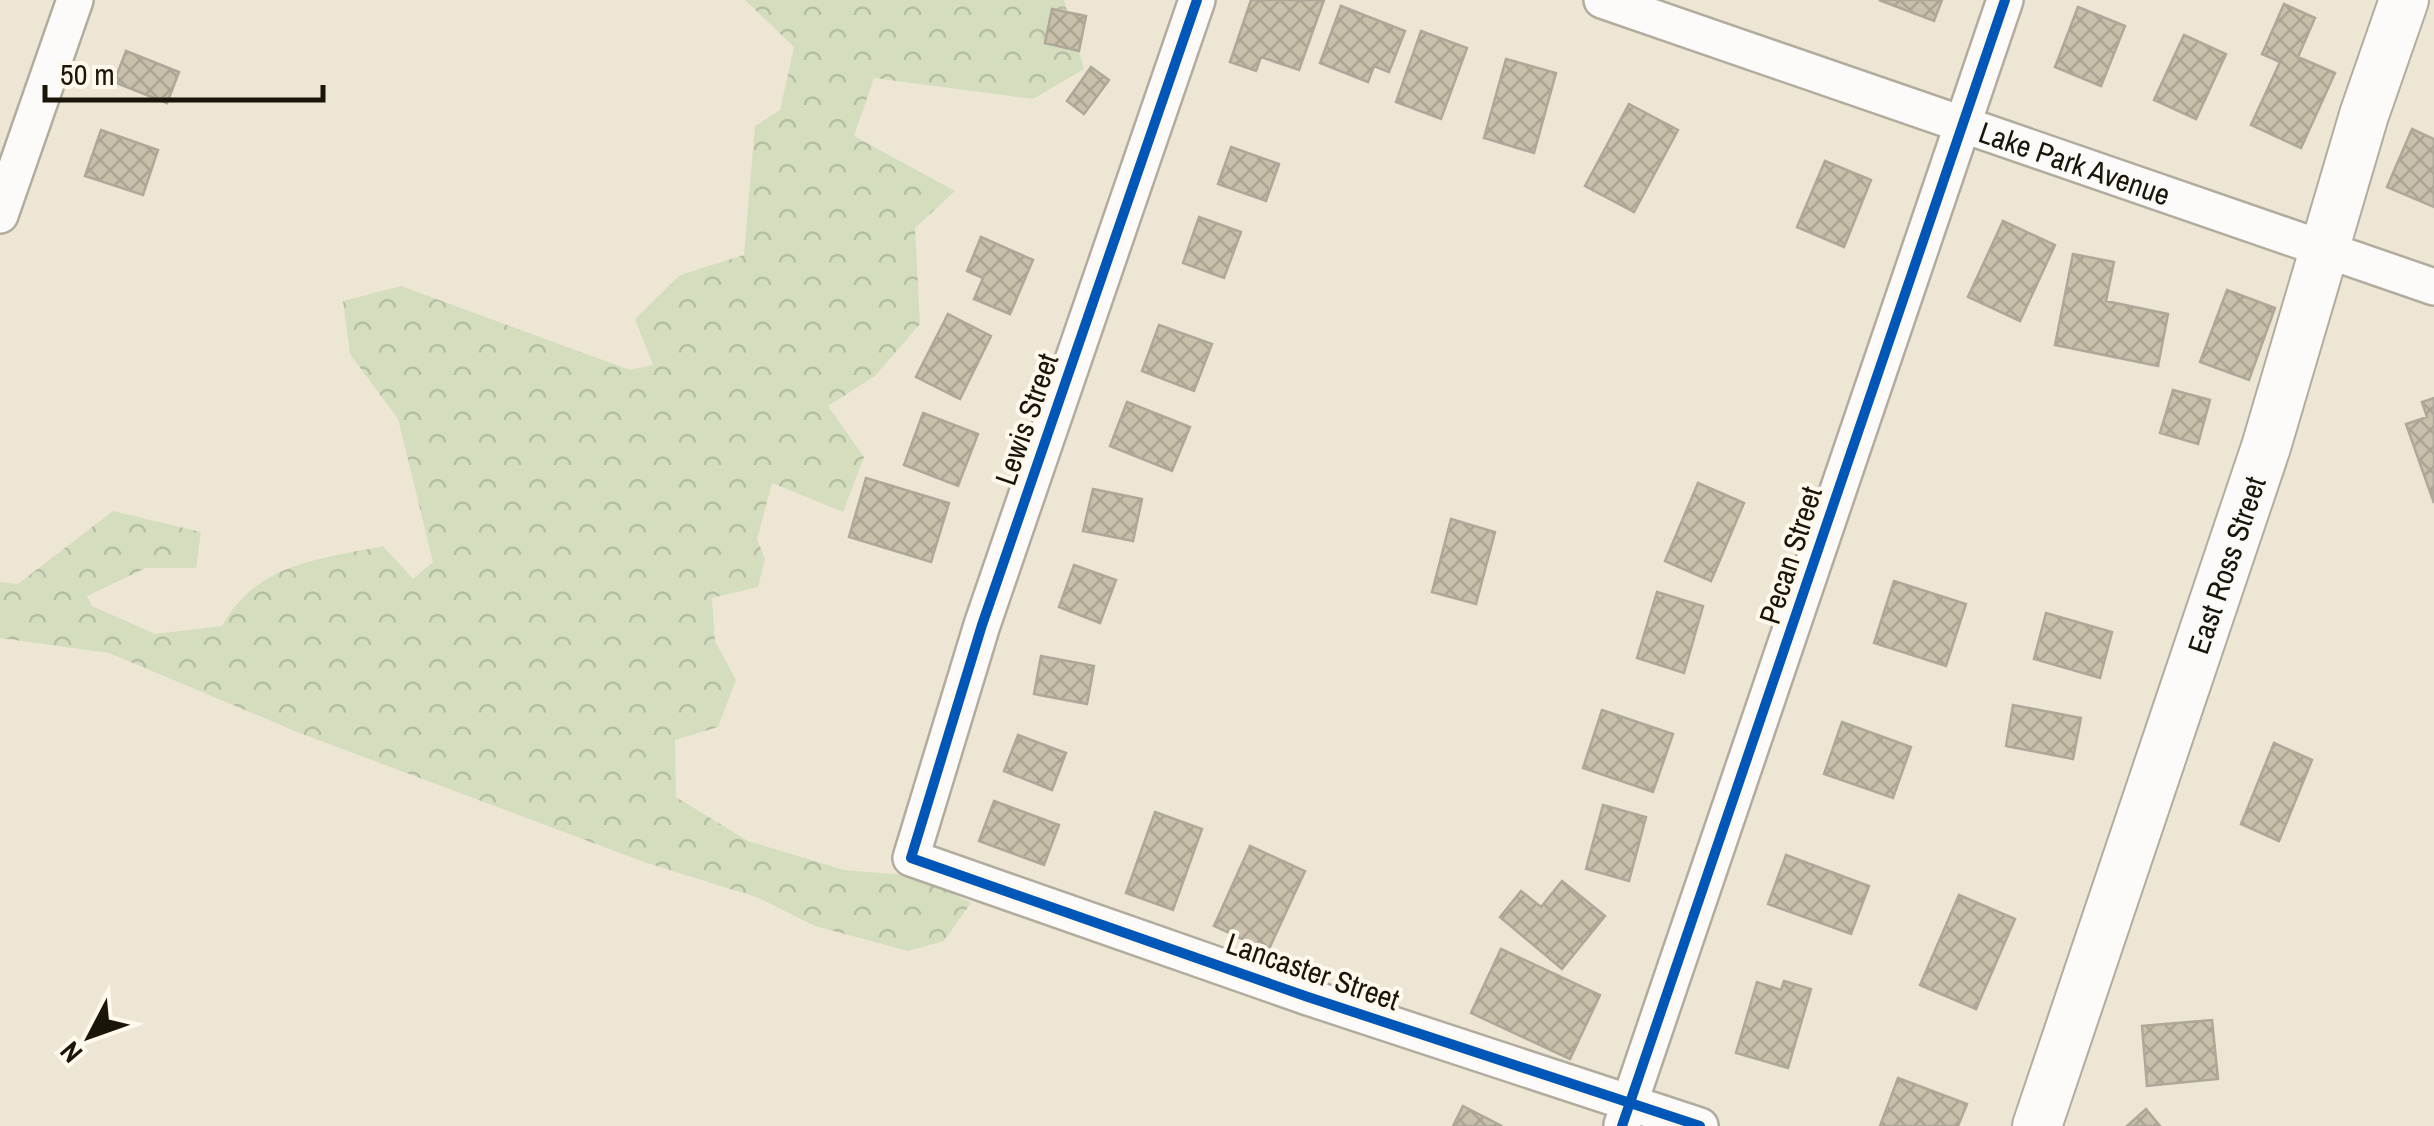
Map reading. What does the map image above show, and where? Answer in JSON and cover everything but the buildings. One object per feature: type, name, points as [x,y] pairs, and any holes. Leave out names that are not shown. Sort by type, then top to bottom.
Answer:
[{"type":"street","points":[[0,215],[75,0]]},
{"type":"street","name":"Lewis Street","points":[[910,858],[982,625],[1197,0]]},
{"type":"street","name":"Lake Park Avenue","points":[[1602,0],[2434,288]]},
{"type":"street","name":"Pecan Street","points":[[1626,1115],[2005,0]]},
{"type":"street","name":"East Ross Street","points":[[2037,1126],[2266,447],[2364,115],[2404,0]]},
{"type":"street","name":"Lancaster Street","points":[[910,858],[1626,1115],[1700,1126]]},
{"type":"green space","points":[[745,0],[1064,0],[1084,69],[1033,99],[874,78],[854,136],[955,191],[915,228],[920,324],[875,376],[828,406],[864,457],[843,512],[772,483],[757,539],[765,559],[758,587],[712,598],[715,641],[736,680],[718,727],[675,740],[676,797],[748,841],[844,870],[917,876],[971,903],[944,941],[908,951],[815,926],[759,898],[644,862],[302,734],[109,653],[0,638],[0,582],[18,584],[113,511],[201,532],[196,568],[146,568],[87,596],[92,606],[155,634],[222,626],[253,588],[292,567],[313,561],[383,546],[413,579],[433,562],[398,419],[350,354],[343,301],[401,286],[630,370],[653,365],[635,319],[680,275],[744,255],[755,126],[780,110],[794,47]]},
{"type":"cycle path","points":[[1197,0],[982,625],[911,858],[1308,997],[1700,1126]]},
{"type":"cycle path","points":[[1622,1126],[2005,0]]}]
